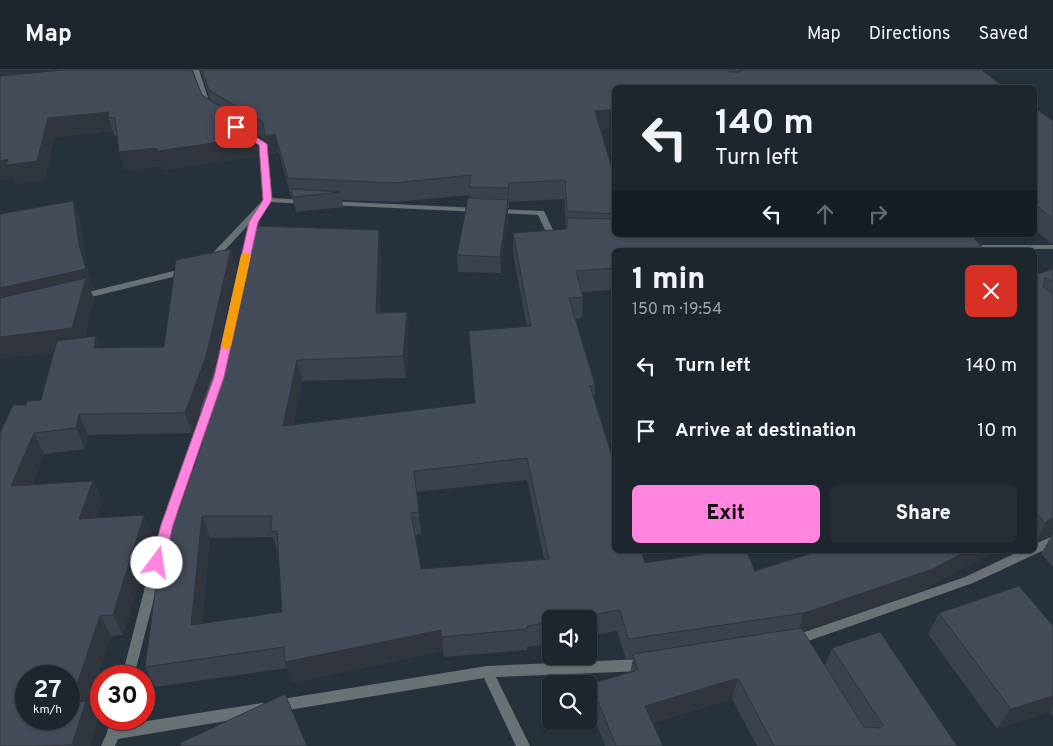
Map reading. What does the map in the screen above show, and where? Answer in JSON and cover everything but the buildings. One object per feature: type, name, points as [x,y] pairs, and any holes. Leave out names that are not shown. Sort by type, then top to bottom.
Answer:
[{"type":"street","points":[[196,70],[209,110],[216,114]]},
{"type":"street","points":[[232,124],[263,144],[267,200],[253,222],[243,270]]},
{"type":"street","points":[[205,267],[267,200],[541,213],[551,234],[571,235]]},
{"type":"street","points":[[966,248],[1053,247]]},
{"type":"street","points":[[74,298],[196,269]]},
{"type":"street","points":[[131,665],[167,525],[212,396]]},
{"type":"street","points":[[1037,549],[1053,541]]},
{"type":"street","points":[[778,644],[800,645],[969,580],[1028,553]]},
{"type":"street","points":[[114,733],[487,672],[634,667],[653,664]]},
{"type":"street","points":[[487,672],[524,746]]},
{"type":"street","points":[[108,746],[115,730]]},
{"type":"slow traffic","points":[[226,346],[246,255]]},
{"type":"route","points":[[157,563],[167,525],[219,377],[253,222],[267,200],[263,144],[236,127]]}]
